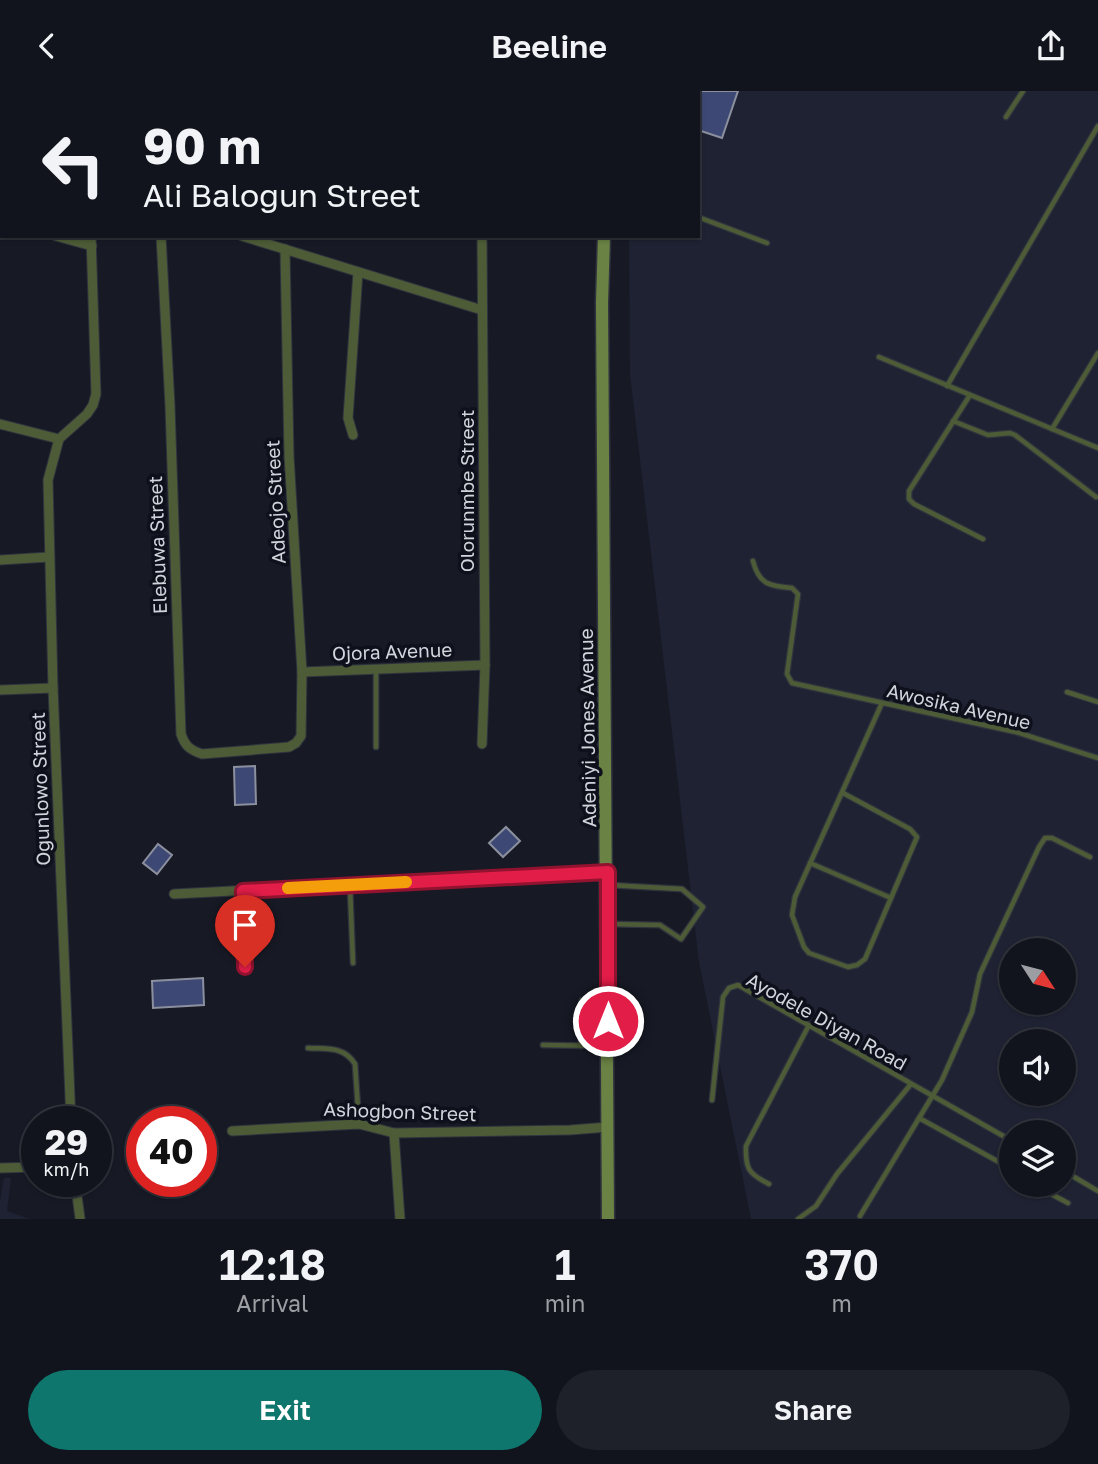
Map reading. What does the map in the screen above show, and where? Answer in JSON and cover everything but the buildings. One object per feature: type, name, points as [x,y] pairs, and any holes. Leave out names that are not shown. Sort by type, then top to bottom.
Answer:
[{"type":"street","points":[[0,423],[59,439],[87,414],[93,405],[96,394],[92,241],[70,238]]},
{"type":"street","name":"Elebuwa Street","points":[[161,238],[170,406],[181,734],[184,744],[202,754],[289,747]]},
{"type":"street","points":[[249,238],[482,310]]},
{"type":"street","name":"Olorunmbe Street","points":[[482,238],[485,665],[482,744]]},
{"type":"street","name":"Adeniyi Jones Avenue","points":[[604,238],[602,303],[608,878],[608,1219]]},
{"type":"street","name":"Adeojo Street","points":[[285,249],[289,456],[302,672],[301,736],[289,747]]},
{"type":"street","points":[[353,435],[348,418],[358,272]]},
{"type":"street","name":"Ogunlowo Street","points":[[59,439],[48,480],[49,557],[70,1106]]},
{"type":"street","points":[[0,560],[49,557]]},
{"type":"street","name":"Ojora Avenue","points":[[302,672],[485,665]]},
{"type":"street","points":[[0,690],[53,688]]},
{"type":"street","points":[[174,894],[350,885],[608,878]]},
{"type":"street","name":"Ashogbon Street","points":[[232,1131],[359,1124],[394,1133],[608,1127]]},
{"type":"street","points":[[394,1133],[400,1219]]},
{"type":"street","points":[[0,1168],[21,1167]]},
{"type":"street","points":[[77,1197],[80,1218]]},
{"type":"lane","points":[[1006,117],[1023,91]]},
{"type":"lane","points":[[947,386],[1098,126]]},
{"type":"lane","points":[[700,218],[767,243]]},
{"type":"lane","points":[[1052,429],[1098,353]]},
{"type":"lane","points":[[879,357],[1098,448]]},
{"type":"lane","points":[[970,395],[909,491],[909,499],[983,539]]},
{"type":"lane","points":[[953,421],[988,435],[1015,435],[1096,497]]},
{"type":"lane","name":"Awosika Avenue","points":[[753,561],[759,577],[766,583],[797,591],[787,674],[792,683],[1016,732],[1098,758]]},
{"type":"lane","points":[[376,669],[376,747]]},
{"type":"lane","points":[[1067,692],[1098,702]]},
{"type":"lane","points":[[843,793],[911,829],[917,837],[865,959],[848,967],[809,953],[804,947],[792,915],[795,897],[882,703]]},
{"type":"lane","points":[[860,1216],[933,1097],[959,1044],[972,1012],[980,974],[1039,847],[1045,838],[1052,838],[1090,857]]},
{"type":"lane","points":[[810,863],[891,898]]},
{"type":"lane","points":[[608,878],[682,889],[703,907],[681,939],[660,925],[608,924]]},
{"type":"lane","points":[[350,885],[354,963]]},
{"type":"lane","points":[[243,891],[245,967]]},
{"type":"lane","name":"Ayodele Diyan Road","points":[[712,1100],[723,997],[729,988],[738,985],[999,1134]]},
{"type":"lane","points":[[581,1046],[582,1000]]},
{"type":"lane","points":[[769,1184],[754,1176],[746,1163],[746,1146],[809,1025]]},
{"type":"lane","points":[[543,1045],[608,1046]]},
{"type":"lane","points":[[308,1048],[338,1049],[351,1058],[355,1064],[359,1124]]},
{"type":"lane","points":[[798,1219],[816,1206],[837,1174],[911,1084]]},
{"type":"lane","points":[[919,1118],[999,1162]]},
{"type":"lane","points":[[1076,1178],[1098,1191]]},
{"type":"lane","points":[[1057,1197],[1068,1203]]},
{"type":"shaded area","points":[[700,91],[1098,91],[1098,1219],[751,1219],[699,962],[630,374],[629,238],[700,238]]},
{"type":"shaded area","points":[[4,1178],[11,1178],[7,1211],[30,1219],[0,1219]]},
{"type":"slow traffic","points":[[288,888],[406,882]]},
{"type":"route","points":[[245,967],[243,891],[608,872],[608,1021]]}]
